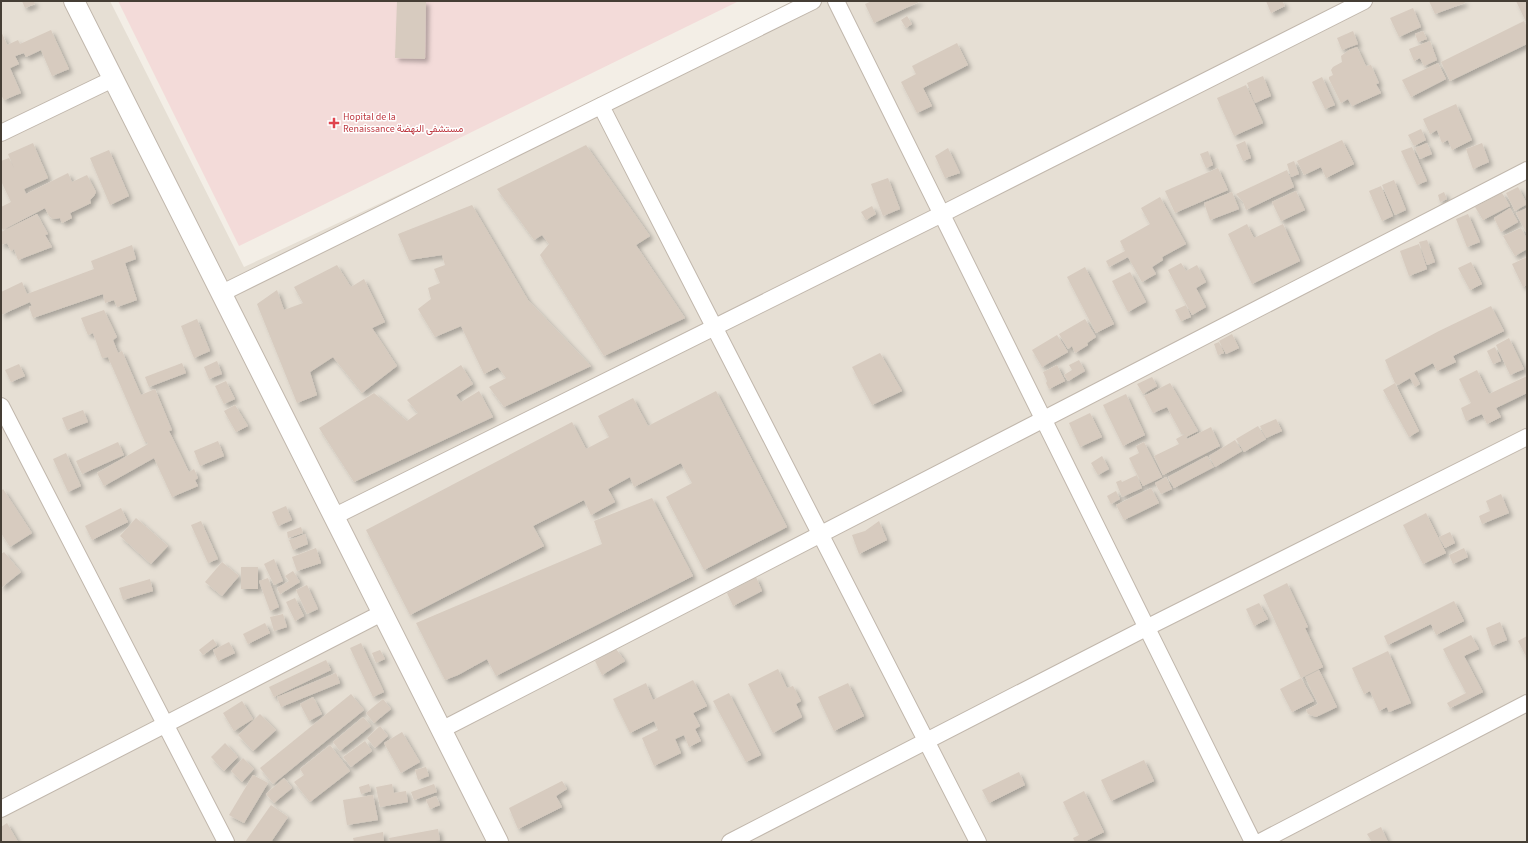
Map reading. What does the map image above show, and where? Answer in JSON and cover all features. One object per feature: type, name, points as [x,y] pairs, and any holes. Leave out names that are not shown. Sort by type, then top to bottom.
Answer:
[{"type":"street","points":[[74,1],[498,842]]},
{"type":"street","points":[[222,293],[813,1]]},
{"type":"street","points":[[836,1],[1253,842]]},
{"type":"street","points":[[333,517],[942,214],[1364,1]]},
{"type":"street","points":[[1,133],[113,79]]},
{"type":"street","points":[[601,106],[978,842]]},
{"type":"street","points":[[441,730],[1527,170]]},
{"type":"street","points":[[1,406],[226,842]]},
{"type":"street","points":[[730,842],[1146,628],[1525,442]]},
{"type":"street","points":[[1,809],[382,613]]},
{"type":"street","points":[[1260,842],[1527,703]]},
{"type":"shaded area","points":[[1,1],[110,1],[244,267],[813,1],[1527,1],[1527,842],[1,842]]},
{"type":"shaded area","name":"Hopital de la Renaissance مستشفى النهضة","points":[[118,1],[739,1],[239,246]]},
{"type":"building","points":[[22,1],[34,1],[35,4],[25,8]]},
{"type":"building","points":[[397,1],[426,1],[425,59],[395,58]]},
{"type":"building","points":[[872,1],[921,1],[874,23],[865,4]]},
{"type":"building","points":[[1266,1],[1282,1],[1285,6],[1271,13]]},
{"type":"building","points":[[1429,1],[1464,1],[1465,3],[1435,14]]},
{"type":"building","points":[[1516,1],[1527,1],[1527,24]]},
{"type":"building","points":[[1413,8],[1421,27],[1399,37],[1390,18]]},
{"type":"building","points":[[907,16],[912,24],[906,28],[901,20]]},
{"type":"building","points":[[1524,21],[1527,27],[1527,44],[1450,81],[1441,62]]},
{"type":"building","points":[[51,30],[69,69],[52,76],[41,50],[26,57],[24,53],[15,56],[19,64],[10,68],[21,93],[4,100],[1,95],[1,31],[7,45],[18,40],[20,44]]},
{"type":"building","points":[[1353,31],[1358,44],[1342,50],[1337,38]]},
{"type":"building","points":[[1423,31],[1427,39],[1418,42],[1415,34]]},
{"type":"building","points":[[1430,41],[1437,60],[1424,66],[1420,58],[1414,61],[1409,49]]},
{"type":"building","points":[[957,43],[968,65],[923,88],[932,106],[917,113],[901,82],[916,74],[912,66]]},
{"type":"building","points":[[1357,47],[1366,66],[1371,65],[1379,83],[1376,84],[1381,93],[1352,106],[1348,99],[1341,103],[1329,77],[1333,75],[1331,70],[1333,67],[1342,62],[1341,56],[1349,50]]},
{"type":"building","points":[[1438,63],[1446,79],[1411,97],[1402,80]]},
{"type":"building","points":[[1263,76],[1271,96],[1255,103],[1247,83]]},
{"type":"building","points":[[1322,77],[1335,105],[1325,109],[1312,82]]},
{"type":"building","points":[[1246,85],[1263,123],[1234,136],[1217,98]]},
{"type":"building","points":[[1456,104],[1472,140],[1452,150],[1448,140],[1442,143],[1437,130],[1430,134],[1423,119]]},
{"type":"building","points":[[1421,129],[1426,140],[1414,146],[1408,135]]},
{"type":"building","points":[[1342,140],[1354,164],[1326,178],[1321,167],[1304,175],[1297,161]]},
{"type":"building","points":[[1245,141],[1251,158],[1243,161],[1236,145]]},
{"type":"building","points":[[33,143],[48,178],[24,189],[26,194],[68,173],[72,182],[87,175],[96,192],[90,200],[91,203],[70,213],[72,218],[62,223],[60,218],[53,219],[49,216],[45,208],[3,230],[1,226],[1,207],[11,202],[1,181],[1,161],[9,158],[14,168],[8,154]]},
{"type":"building","points":[[1427,143],[1432,154],[1420,159],[1415,148]]},
{"type":"building","points":[[1482,143],[1489,162],[1473,169],[1466,149]]},
{"type":"building","points":[[586,145],[650,236],[636,245],[685,318],[604,356],[540,255],[549,244],[542,235],[534,240],[497,189]]},
{"type":"building","points":[[1412,147],[1427,181],[1417,185],[1401,151]]},
{"type":"building","points":[[948,148],[960,173],[945,178],[935,156]]},
{"type":"building","points":[[109,150],[129,196],[110,205],[90,158]]},
{"type":"building","points":[[1208,151],[1213,165],[1206,168],[1200,154]]},
{"type":"building","points":[[1294,161],[1299,174],[1291,177],[1287,164]]},
{"type":"building","points":[[1218,168],[1228,190],[1175,213],[1165,191]]},
{"type":"building","points":[[1287,170],[1294,187],[1246,210],[1243,202],[1236,194]]},
{"type":"building","points":[[888,178],[900,209],[883,216],[871,184]]},
{"type":"building","points":[[1394,180],[1406,210],[1395,215],[1382,185]]},
{"type":"building","points":[[1381,186],[1393,216],[1382,221],[1369,191]]},
{"type":"building","points":[[1518,187],[1527,204],[1515,211],[1506,193]]},
{"type":"building","points":[[1296,191],[1305,210],[1281,221],[1272,202]]},
{"type":"building","points":[[1232,192],[1239,209],[1210,220],[1204,203]]},
{"type":"building","points":[[1444,192],[1447,199],[1440,202],[1438,195]]},
{"type":"building","points":[[1502,193],[1510,206],[1483,220],[1475,207]]},
{"type":"building","points":[[1160,197],[1186,244],[1162,257],[1163,260],[1152,267],[1156,274],[1142,282],[1128,257],[1109,267],[1106,261],[1125,251],[1120,241],[1150,224],[1141,208]]},
{"type":"building","points":[[472,205],[528,300],[591,366],[504,407],[489,387],[506,378],[498,367],[484,374],[461,326],[435,337],[418,309],[431,299],[428,288],[440,283],[434,269],[445,265],[442,255],[409,260],[398,234]]},
{"type":"building","points":[[872,206],[876,214],[866,220],[861,212]]},
{"type":"building","points":[[1510,208],[1518,222],[1501,232],[1494,218]]},
{"type":"building","points":[[1527,208],[1527,234],[1516,213]]},
{"type":"building","points":[[37,214],[48,234],[45,235],[52,247],[18,260],[14,249],[11,251],[7,243],[1,245],[1,232]]},
{"type":"building","points":[[1468,214],[1480,242],[1467,247],[1456,219]]},
{"type":"building","points":[[1247,224],[1254,238],[1283,224],[1300,261],[1252,284],[1228,234]]},
{"type":"building","points":[[1521,228],[1527,239],[1527,249],[1515,256],[1503,236]]},
{"type":"building","points":[[1427,240],[1435,262],[1427,265],[1419,242]]},
{"type":"building","points":[[1419,244],[1427,269],[1409,276],[1400,251]]},
{"type":"building","points":[[132,245],[136,259],[125,263],[137,300],[117,307],[114,300],[105,303],[103,294],[33,318],[29,307],[32,306],[30,302],[1,315],[1,292],[22,282],[27,294],[94,269],[91,261]]},
{"type":"building","points":[[1527,257],[1527,285],[1523,287],[1512,264]]},
{"type":"building","points":[[1471,262],[1482,284],[1470,290],[1458,268]]},
{"type":"building","points":[[1181,263],[1186,271],[1197,265],[1206,282],[1196,288],[1206,307],[1192,315],[1168,270]]},
{"type":"building","points":[[337,265],[351,287],[364,279],[385,322],[372,328],[397,366],[362,393],[333,357],[310,372],[317,395],[297,403],[257,304],[277,290],[284,310],[303,303],[294,287]]},
{"type":"building","points":[[1085,267],[1114,324],[1096,333],[1067,277]]},
{"type":"building","points":[[1130,272],[1146,302],[1128,312],[1112,281]]},
{"type":"building","points":[[1186,305],[1191,317],[1181,321],[1175,310]]},
{"type":"building","points":[[1491,306],[1504,331],[1453,356],[1456,362],[1437,371],[1433,363],[1414,373],[1420,384],[1415,387],[1410,378],[1398,385],[1395,383],[1385,360],[1439,331]]},
{"type":"building","points":[[104,310],[117,337],[113,340],[118,353],[122,351],[141,395],[155,389],[172,430],[169,431],[189,472],[194,469],[198,478],[195,480],[198,486],[172,497],[154,458],[104,486],[97,473],[148,444],[145,442],[108,357],[102,358],[93,333],[88,335],[81,318]]},
{"type":"building","points":[[197,319],[210,351],[194,358],[181,326]]},
{"type":"building","points":[[1085,319],[1096,337],[1087,343],[1088,345],[1075,353],[1072,346],[1068,349],[1059,334]]},
{"type":"building","points":[[1232,334],[1239,348],[1226,354],[1219,341]]},
{"type":"building","points":[[1057,335],[1068,352],[1042,367],[1032,350]]},
{"type":"building","points":[[1509,338],[1524,369],[1510,375],[1496,345]]},
{"type":"building","points":[[1219,342],[1224,353],[1218,355],[1214,344]]},
{"type":"building","points":[[1495,347],[1501,361],[1493,364],[1487,351]]},
{"type":"building","points":[[880,353],[902,391],[872,405],[852,367]]},
{"type":"building","points":[[1079,360],[1085,371],[1068,381],[1064,375],[1072,370],[1069,365]]},
{"type":"building","points":[[217,361],[222,374],[209,379],[204,367]]},
{"type":"building","points":[[182,363],[186,373],[149,387],[145,377]]},
{"type":"building","points":[[19,364],[25,376],[11,382],[5,370]]},
{"type":"building","points":[[461,365],[473,384],[456,395],[461,402],[479,391],[493,417],[354,482],[319,428],[374,393],[407,421],[418,413],[407,400]]},
{"type":"building","points":[[1057,365],[1065,381],[1049,389],[1043,372]]},
{"type":"building","points":[[1477,370],[1489,394],[1527,376],[1527,393],[1496,408],[1501,417],[1487,424],[1482,414],[1466,421],[1461,408],[1471,403],[1459,379]]},
{"type":"building","points":[[1152,377],[1157,386],[1143,394],[1137,384]]},
{"type":"building","points":[[226,381],[235,399],[224,404],[215,386]]},
{"type":"building","points":[[1170,383],[1198,431],[1186,437],[1184,433],[1182,435],[1167,407],[1153,413],[1144,396]]},
{"type":"building","points":[[1395,383],[1419,431],[1409,437],[1383,390]]},
{"type":"building","points":[[716,391],[787,527],[704,570],[666,497],[692,483],[681,463],[634,487],[630,477],[608,489],[615,502],[591,515],[584,500],[533,526],[544,546],[410,615],[366,530],[572,422],[586,449],[609,437],[598,416],[633,398],[648,426]]},
{"type":"building","points":[[1126,394],[1145,435],[1123,446],[1103,405]]},
{"type":"building","points":[[235,405],[248,426],[236,432],[224,411]]},
{"type":"building","points":[[83,410],[88,422],[67,430],[62,418]]},
{"type":"building","points":[[1090,413],[1102,437],[1080,447],[1069,423]]},
{"type":"building","points":[[1276,419],[1282,431],[1266,438],[1260,426]]},
{"type":"building","points":[[1258,426],[1266,439],[1244,452],[1236,439]]},
{"type":"building","points":[[1211,427],[1220,446],[1163,475],[1154,456],[1179,444],[1176,439],[1185,434],[1187,439]]},
{"type":"building","points":[[1235,440],[1242,451],[1215,467],[1209,456]]},
{"type":"building","points":[[218,441],[224,456],[200,466],[194,451]]},
{"type":"building","points":[[118,442],[124,455],[82,474],[76,461]]},
{"type":"building","points":[[1144,442],[1162,477],[1143,486],[1129,458],[1139,453],[1136,446]]},
{"type":"building","points":[[66,453],[81,486],[68,492],[53,459]]},
{"type":"building","points":[[1102,456],[1109,469],[1098,475],[1091,463]]},
{"type":"building","points":[[1207,456],[1214,467],[1174,488],[1168,477]]},
{"type":"building","points":[[1137,475],[1142,488],[1122,497],[1116,482],[1121,480],[1122,482]]},
{"type":"building","points":[[1166,477],[1172,489],[1161,494],[1155,483]]},
{"type":"building","points":[[1151,488],[1159,503],[1124,520],[1116,505]]},
{"type":"building","points":[[3,489],[32,533],[10,547],[1,533],[1,491]]},
{"type":"building","points":[[1116,491],[1120,499],[1111,504],[1107,496]]},
{"type":"building","points":[[1501,494],[1509,513],[1482,524],[1479,516],[1490,511],[1486,501]]},
{"type":"building","points":[[652,498],[693,576],[496,676],[487,659],[458,675],[445,680],[416,623],[602,544],[594,521]]},
{"type":"building","points":[[286,506],[292,520],[278,526],[272,512]]},
{"type":"building","points":[[121,508],[128,522],[92,540],[85,526]]},
{"type":"building","points":[[1426,513],[1446,553],[1423,564],[1403,525]]},
{"type":"building","points":[[136,518],[168,546],[151,564],[120,536]]},
{"type":"building","points":[[201,521],[218,559],[208,563],[191,525]]},
{"type":"building","points":[[879,521],[887,540],[859,554],[852,535],[865,531]]},
{"type":"building","points":[[301,527],[303,533],[288,538],[287,532]]},
{"type":"building","points":[[1450,532],[1455,543],[1445,548],[1439,537]]},
{"type":"building","points":[[305,534],[308,544],[293,550],[289,540]]},
{"type":"building","points":[[316,548],[321,563],[297,571],[292,557]]},
{"type":"building","points":[[1464,548],[1468,557],[1453,564],[1449,555]]},
{"type":"building","points":[[4,552],[21,572],[1,588],[1,554]]},
{"type":"building","points":[[274,559],[283,581],[274,585],[264,564]]},
{"type":"building","points":[[222,562],[239,576],[222,596],[205,582]]},
{"type":"building","points":[[241,567],[258,567],[258,589],[241,589]]},
{"type":"building","points":[[293,571],[300,582],[280,594],[277,588],[289,581],[285,576]]},
{"type":"building","points":[[756,577],[762,591],[733,606],[727,593]]},
{"type":"building","points":[[268,578],[279,607],[270,611],[259,581]]},
{"type":"building","points":[[150,579],[153,591],[123,600],[119,588]]},
{"type":"building","points":[[1287,583],[1308,627],[1305,628],[1323,667],[1301,678],[1263,595]]},
{"type":"building","points":[[307,585],[318,609],[307,614],[296,590]]},
{"type":"building","points":[[295,598],[304,616],[295,621],[286,602]]},
{"type":"building","points":[[1454,601],[1464,621],[1436,635],[1431,624],[1388,645],[1384,636]]},
{"type":"building","points":[[1259,603],[1268,619],[1254,626],[1246,609]]},
{"type":"building","points":[[283,614],[287,627],[274,631],[270,617]]},
{"type":"building","points":[[1500,622],[1507,640],[1492,646],[1486,628]]},
{"type":"building","points":[[265,623],[270,633],[248,644],[243,634]]},
{"type":"building","points":[[1471,635],[1479,649],[1464,656],[1483,692],[1450,708],[1447,703],[1466,693],[1443,649]]},
{"type":"building","points":[[1527,636],[1527,658],[1518,641]]},
{"type":"building","points":[[213,639],[217,645],[203,655],[199,650]]},
{"type":"building","points":[[229,642],[235,653],[218,661],[213,650]]},
{"type":"building","points":[[361,643],[384,692],[373,697],[350,648]]},
{"type":"building","points":[[616,649],[625,661],[602,675],[595,661]]},
{"type":"building","points":[[380,650],[385,659],[376,663],[372,653]]},
{"type":"building","points":[[1388,651],[1411,703],[1389,712],[1387,707],[1379,711],[1370,691],[1364,694],[1352,668]]},
{"type":"building","points":[[326,660],[331,670],[274,697],[269,687]]},
{"type":"building","points":[[778,669],[787,688],[793,686],[801,701],[796,704],[802,717],[773,733],[748,684]]},
{"type":"building","points":[[1319,670],[1337,707],[1316,717],[1308,714],[1306,710],[1318,704],[1305,677]]},
{"type":"building","points":[[336,673],[340,683],[281,707],[277,697]]},
{"type":"building","points":[[1301,678],[1314,701],[1292,712],[1280,689]]},
{"type":"building","points":[[693,680],[707,706],[693,713],[700,726],[695,729],[701,741],[689,747],[684,735],[675,739],[681,753],[654,766],[642,738],[658,730],[654,721],[630,733],[613,699],[646,683],[653,700]]},
{"type":"building","points":[[848,683],[864,716],[834,731],[818,697]]},
{"type":"building","points":[[729,693],[761,755],[746,762],[713,701]]},
{"type":"building","points":[[351,694],[364,710],[273,784],[260,768]]},
{"type":"building","points":[[313,697],[322,714],[309,721],[300,704]]},
{"type":"building","points":[[383,699],[391,709],[374,723],[366,713]]},
{"type":"building","points":[[242,701],[253,719],[234,731],[223,713]]},
{"type":"building","points":[[260,714],[276,730],[253,751],[238,735]]},
{"type":"building","points":[[363,717],[371,726],[340,751],[333,742]]},
{"type":"building","points":[[380,726],[388,736],[375,748],[367,738]]},
{"type":"building","points":[[402,732],[420,762],[401,773],[384,743]]},
{"type":"building","points":[[365,741],[372,751],[351,767],[343,757]]},
{"type":"building","points":[[225,743],[238,757],[224,771],[211,757]]},
{"type":"building","points":[[330,745],[350,771],[310,802],[294,782],[304,775],[300,769]]},
{"type":"building","points":[[243,758],[254,769],[242,782],[231,771]]},
{"type":"building","points":[[1144,760],[1154,781],[1111,801],[1101,780]]},
{"type":"building","points":[[426,767],[429,776],[418,780],[415,770]]},
{"type":"building","points":[[1019,772],[1025,785],[989,803],[982,790]]},
{"type":"building","points":[[253,775],[268,783],[244,823],[229,815]]},
{"type":"building","points":[[284,778],[292,788],[274,803],[266,794]]},
{"type":"building","points":[[562,781],[567,789],[556,796],[562,807],[518,829],[509,808]]},
{"type":"building","points":[[369,784],[371,791],[361,794],[359,787]]},
{"type":"building","points":[[392,784],[394,793],[406,791],[408,802],[380,807],[376,787]]},
{"type":"building","points":[[434,784],[437,792],[414,800],[411,792]]},
{"type":"building","points":[[1084,791],[1104,832],[1084,842],[1075,842],[1073,838],[1079,835],[1063,802]]},
{"type":"building","points":[[373,795],[378,820],[347,825],[343,800]]},
{"type":"building","points":[[436,796],[440,805],[430,809],[426,800]]},
{"type":"building","points":[[271,805],[288,817],[271,842],[245,842]]},
{"type":"building","points":[[7,823],[18,842],[1,842],[1,827]]},
{"type":"building","points":[[1381,827],[1388,842],[1372,842],[1367,834]]},
{"type":"building","points":[[438,829],[440,840],[431,842],[390,842],[389,838]]},
{"type":"building","points":[[383,832],[384,842],[354,842],[353,838]]},
{"type":"place","name":"Hopital de la Renaissance مستشفى النهضة","points":[[334,123]]}]
